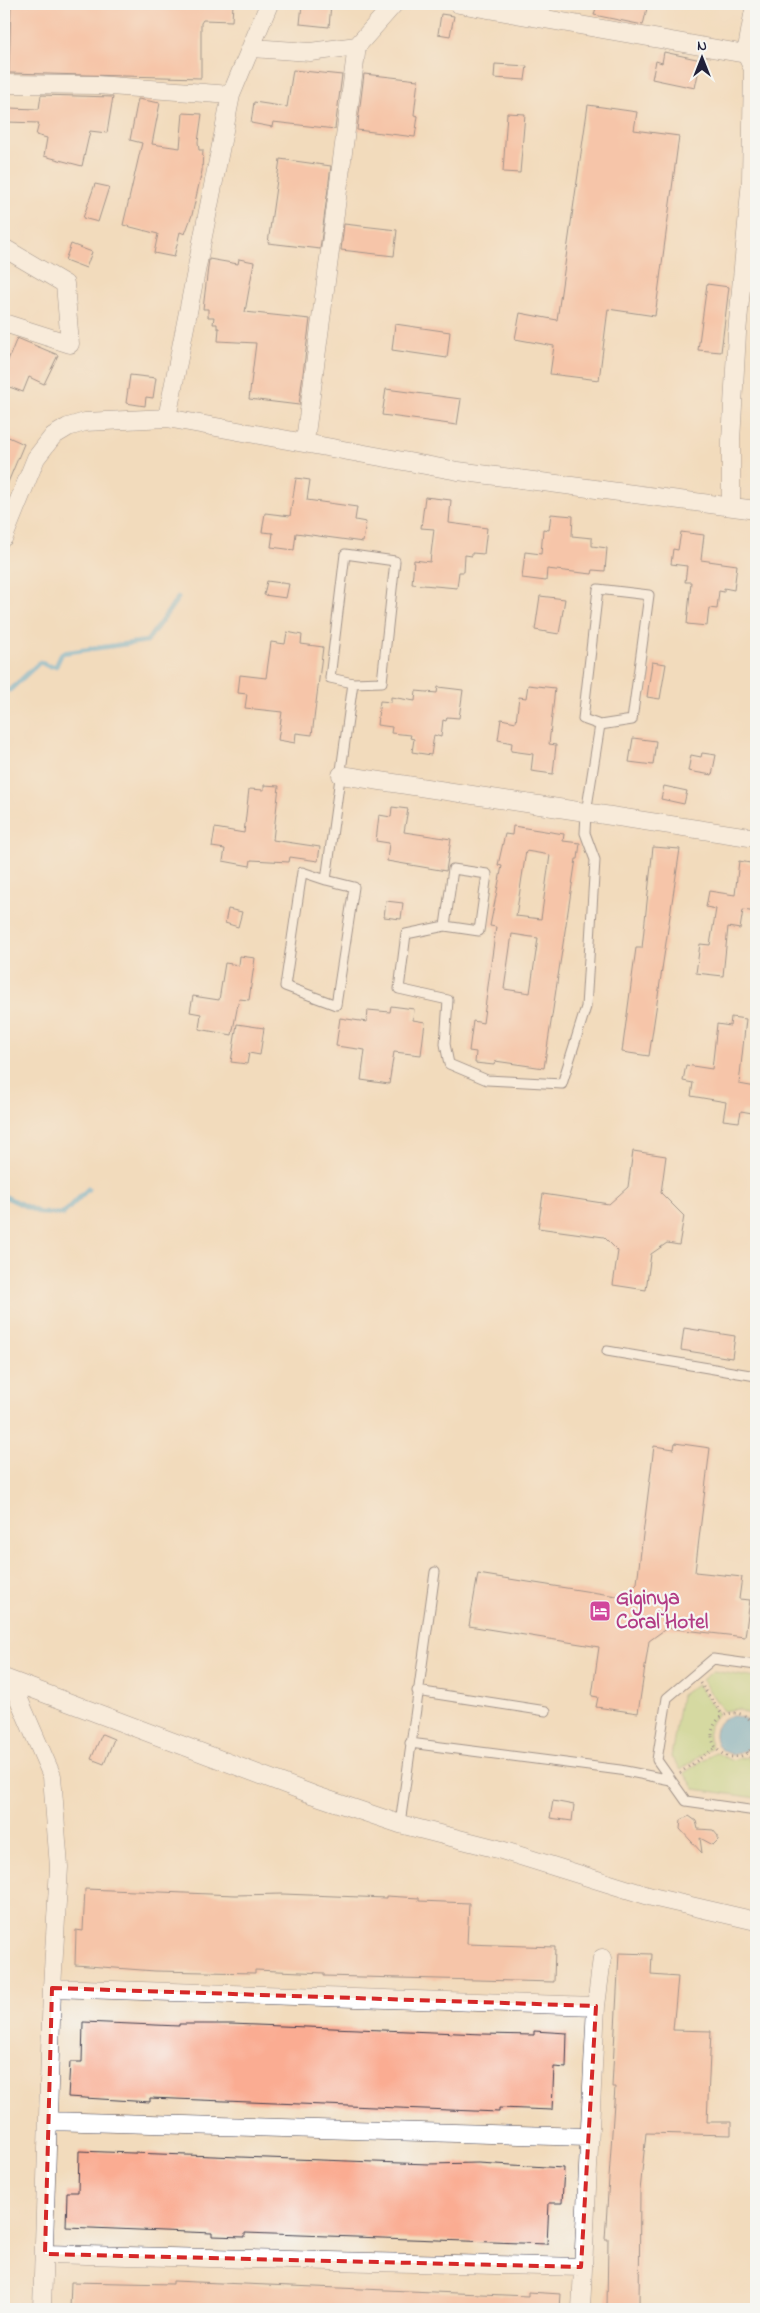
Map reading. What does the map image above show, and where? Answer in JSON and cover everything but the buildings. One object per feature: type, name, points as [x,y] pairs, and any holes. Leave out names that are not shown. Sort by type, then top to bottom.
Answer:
[{"type":"street","points":[[167,418],[231,95],[252,48],[268,4]]},
{"type":"street","points":[[305,441],[357,46],[394,4]]},
{"type":"street","points":[[459,4],[746,54]]},
{"type":"street","points":[[731,506],[731,440],[737,333],[751,180],[753,69],[746,54],[755,4]]},
{"type":"street","points":[[252,48],[310,52],[357,46]]},
{"type":"street","points":[[4,84],[97,85],[231,95]]},
{"type":"street","points":[[4,248],[65,284],[70,344],[4,323]]},
{"type":"street","points":[[4,537],[36,458],[53,436],[68,427],[84,422],[167,418],[305,441],[458,471],[756,510]]},
{"type":"street","points":[[341,775],[756,838]]},
{"type":"street","points":[[8,1680],[314,1795],[400,1824],[498,1849],[652,1897],[756,1921]]},
{"type":"street","points":[[8,1680],[52,1776],[59,1867],[52,1988],[42,2309]]},
{"type":"street","points":[[580,2309],[596,2006],[602,1958]]},
{"type":"street","points":[[52,1988],[596,2006]]},
{"type":"street","points":[[48,2121],[588,2137]]},
{"type":"street","points":[[45,2254],[582,2267]]},
{"type":"lane","points":[[345,554],[395,561],[382,682],[353,683],[330,678],[345,554]]},
{"type":"lane","points":[[598,589],[649,595],[632,720],[600,725],[583,719],[598,589]]},
{"type":"lane","points":[[326,880],[353,683]]},
{"type":"lane","points":[[445,926],[453,869],[486,874],[479,931],[445,926],[406,934],[399,989],[448,1000],[446,1044],[449,1064],[486,1080],[562,1084],[586,1007],[595,860],[585,833],[586,813],[600,725]]},
{"type":"lane","points":[[302,872],[326,880],[354,887],[336,1005],[285,986],[302,872]]},
{"type":"lane","points":[[607,1351],[756,1376]]},
{"type":"lane","points":[[400,1824],[435,1572]]},
{"type":"lane","points":[[756,1665],[713,1659],[693,1673],[667,1698],[657,1760],[686,1802],[756,1811]]},
{"type":"lane","points":[[417,1691],[546,1711]]},
{"type":"lane","points":[[410,1743],[620,1770],[671,1780]]},
{"type":"path","points":[[693,1673],[723,1716]]},
{"type":"path","points":[[738,1713],[751,1721],[756,1731],[756,1738],[747,1752],[731,1756],[716,1747],[712,1731],[714,1725],[723,1716],[738,1713]]},
{"type":"path","points":[[751,1721],[756,1717]]},
{"type":"path","points":[[671,1780],[716,1747]]},
{"type":"path","points":[[747,1752],[756,1766]]},
{"type":"highlighted area","points":[[52,1988],[596,2006],[581,2267],[45,2254]]},
{"type":"green space","points":[[713,1671],[756,1678],[756,1713],[753,1716],[738,1709],[723,1711],[702,1680]]},
{"type":"green space","points":[[697,1684],[718,1714],[709,1730],[712,1747],[681,1770],[671,1757],[681,1695]]},
{"type":"green space","points":[[715,1752],[730,1760],[747,1757],[756,1770],[756,1798],[695,1789],[684,1773]]},
{"type":"water","points":[[734,1716],[747,1722],[753,1735],[747,1748],[734,1754],[721,1748],[715,1735],[721,1722]]},
{"type":"waterway","points":[[4,690],[10,690],[40,662],[48,666],[56,666],[62,653],[147,641],[178,598]]},
{"type":"waterway","points":[[4,1196],[40,1213],[63,1214],[88,1189]]},
{"type":"place","name":"Giginya Coral Hotel","points":[[600,1611]]}]
